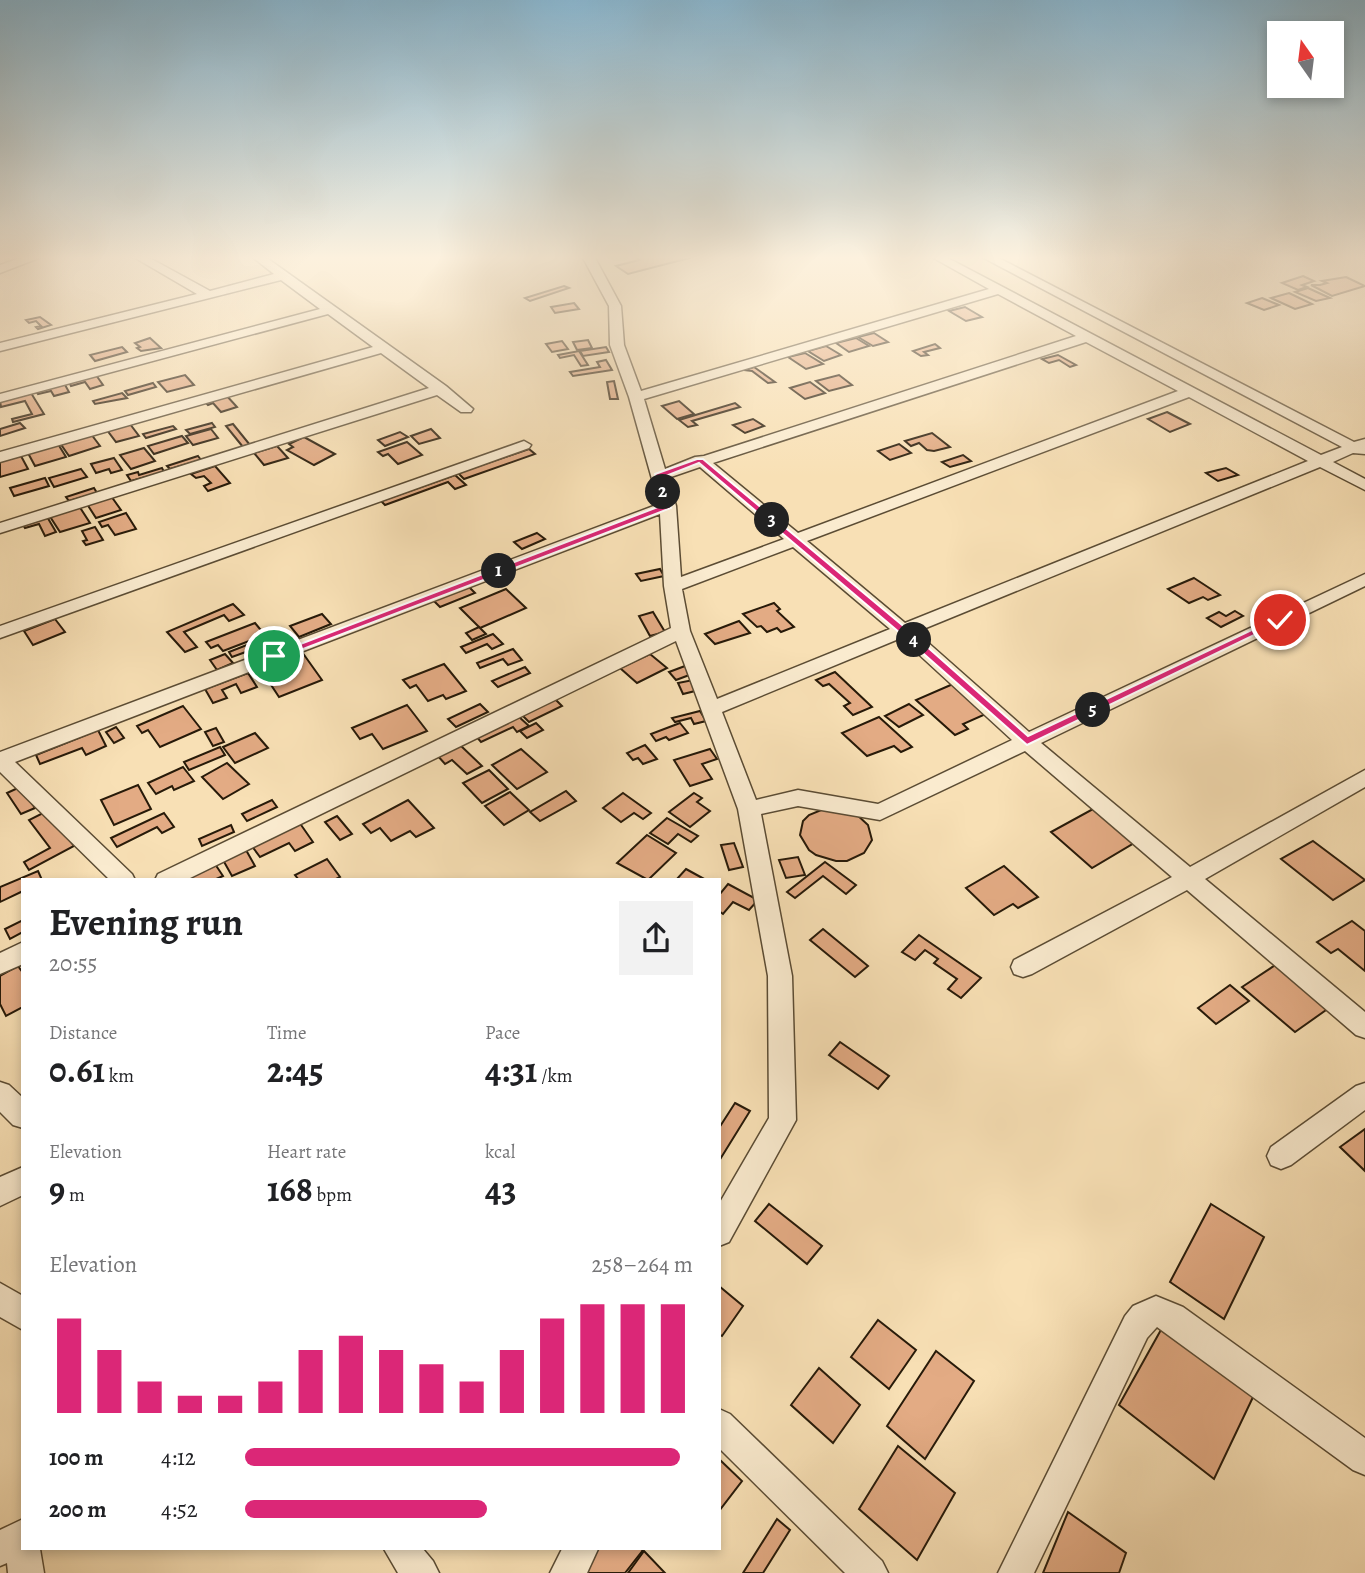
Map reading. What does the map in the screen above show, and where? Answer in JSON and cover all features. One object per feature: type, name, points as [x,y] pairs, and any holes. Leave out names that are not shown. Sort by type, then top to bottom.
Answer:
[{"type":"street","points":[[0,347],[70,329]]},
{"type":"street","points":[[0,398],[257,329]]},
{"type":"street","points":[[358,329],[466,409]]},
{"type":"street","points":[[616,329],[617,345],[636,397],[668,506],[673,586],[681,631],[749,809],[780,976],[783,1120],[721,1228]]},
{"type":"street","points":[[636,397],[866,329]]},
{"type":"street","points":[[1074,329],[1365,485]]},
{"type":"street","points":[[1131,329],[1361,448]]},
{"type":"street","points":[[658,475],[1088,337]]},
{"type":"street","points":[[0,457],[384,348]]},
{"type":"street","points":[[0,528],[441,389]]},
{"type":"street","points":[[673,586],[1191,391]]},
{"type":"street","points":[[0,632],[524,445]]},
{"type":"street","points":[[710,709],[1322,461],[1361,448]]},
{"type":"street","points":[[700,460],[904,631],[1027,741],[1365,1027]]},
{"type":"street","points":[[122,878],[0,760],[668,506]]},
{"type":"street","points":[[749,809],[798,798],[880,812],[1365,579]]},
{"type":"street","points":[[170,878],[681,631]]},
{"type":"street","points":[[1023,967],[1189,878],[1365,777]]},
{"type":"street","points":[[0,964],[21,953]]},
{"type":"street","points":[[0,1094],[21,1114]]},
{"type":"street","points":[[1281,1156],[1365,1095]]},
{"type":"street","points":[[0,1192],[21,1181]]},
{"type":"street","points":[[0,1298],[21,1314]]},
{"type":"street","points":[[1016,1573],[1136,1327],[1144,1317],[1156,1311],[1172,1318],[1365,1458]]},
{"type":"street","points":[[721,1427],[870,1573]]},
{"type":"street","points":[[18,1544],[26,1573]]},
{"type":"street","points":[[402,1550],[421,1573]]},
{"type":"street","points":[[568,1573],[580,1550]]},
{"type":"building","points":[[874,333],[888,342],[873,346],[858,337]]},
{"type":"building","points":[[150,338],[161,348],[141,351],[137,348],[140,347],[135,343]]},
{"type":"building","points":[[856,338],[869,346],[849,352],[836,343]]},
{"type":"building","points":[[588,340],[592,348],[577,350],[573,342]]},
{"type":"building","points":[[562,341],[568,349],[552,352],[546,344]]},
{"type":"building","points":[[935,344],[940,348],[924,352],[928,355],[921,356],[913,351]]},
{"type":"building","points":[[826,346],[841,355],[824,361],[808,351]]},
{"type":"building","points":[[122,347],[127,352],[95,361],[90,355]]},
{"type":"building","points":[[606,347],[609,352],[583,356],[580,351]]},
{"type":"building","points":[[579,351],[588,365],[581,366],[574,355],[560,358],[558,355]]},
{"type":"building","points":[[805,353],[823,364],[806,369],[788,357]]},
{"type":"building","points":[[1058,355],[1076,365],[1070,367],[1059,360],[1049,363],[1042,359]]},
{"type":"building","points":[[606,360],[612,370],[573,376],[570,372],[600,367],[597,362]]},
{"type":"building","points":[[754,367],[775,382],[768,383],[752,371],[744,370]]},
{"type":"building","points":[[96,375],[103,385],[90,389],[85,382],[71,386],[69,382]]},
{"type":"building","points":[[185,375],[194,385],[167,392],[158,382]]},
{"type":"building","points":[[839,375],[852,385],[829,391],[816,381]]},
{"type":"building","points":[[614,381],[618,399],[610,399],[607,382]]},
{"type":"building","points":[[810,382],[825,393],[805,399],[790,388]]},
{"type":"building","points":[[64,383],[69,392],[54,396],[51,391],[38,394],[36,391]]},
{"type":"building","points":[[153,383],[156,387],[128,395],[125,391]]},
{"type":"building","points":[[31,393],[44,414],[13,422],[12,419],[32,414],[25,401],[1,407],[0,401]]},
{"type":"building","points":[[122,393],[127,398],[95,404],[93,401]]},
{"type":"building","points":[[226,395],[237,407],[221,412],[213,403],[208,405],[204,401]]},
{"type":"building","points":[[679,401],[694,414],[677,419],[662,406]]},
{"type":"building","points":[[735,403],[740,407],[692,421],[697,425],[688,427],[679,420]]},
{"type":"building","points":[[1167,412],[1190,424],[1170,432],[1148,419]]},
{"type":"building","points":[[753,419],[764,426],[745,433],[733,425]]},
{"type":"building","points":[[20,423],[25,428],[0,436],[0,429]]},
{"type":"building","points":[[212,423],[215,427],[190,434],[186,430]]},
{"type":"building","points":[[130,424],[139,436],[116,442],[107,430]]},
{"type":"building","points":[[233,424],[250,445],[243,447],[226,426]]},
{"type":"building","points":[[173,426],[176,429],[146,438],[143,434]]},
{"type":"building","points":[[211,429],[218,438],[193,445],[186,436]]},
{"type":"building","points":[[431,429],[440,438],[419,444],[411,436]]},
{"type":"building","points":[[400,432],[408,437],[385,446],[378,440]]},
{"type":"building","points":[[932,433],[950,447],[934,451],[927,450],[919,443],[911,446],[905,441]]},
{"type":"building","points":[[91,434],[100,446],[69,456],[60,443]]},
{"type":"building","points":[[182,436],[188,443],[154,454],[148,446]]},
{"type":"building","points":[[304,437],[335,454],[314,465],[287,450],[293,447],[289,444]]},
{"type":"building","points":[[407,442],[422,455],[398,464],[388,454],[383,456],[378,452]]},
{"type":"building","points":[[58,444],[66,457],[35,466],[28,453]]},
{"type":"building","points":[[899,444],[911,453],[890,460],[878,451]]},
{"type":"building","points":[[277,446],[288,458],[264,465],[254,453]]},
{"type":"building","points":[[144,448],[155,461],[131,469],[120,455]]},
{"type":"building","points":[[529,449],[535,454],[464,479],[458,473]]},
{"type":"building","points":[[963,455],[971,461],[950,467],[942,462]]},
{"type":"building","points":[[21,456],[28,469],[0,477],[0,461]]},
{"type":"building","points":[[198,456],[201,460],[170,469],[167,466]]},
{"type":"building","points":[[114,458],[122,470],[111,473],[109,469],[96,473],[91,464]]},
{"type":"building","points":[[215,466],[230,483],[208,491],[204,486],[211,483],[204,476],[196,478],[191,474]]},
{"type":"building","points":[[162,468],[164,472],[131,481],[127,475],[138,472],[139,475]]},
{"type":"building","points":[[1226,468],[1238,475],[1218,481],[1206,473]]},
{"type":"building","points":[[81,469],[87,477],[54,487],[49,478]]},
{"type":"building","points":[[455,475],[466,485],[455,489],[448,482],[385,505],[381,501]]},
{"type":"building","points":[[45,478],[49,486],[14,496],[10,488]]},
{"type":"building","points":[[94,488],[97,493],[69,501],[66,497]]},
{"type":"building","points":[[111,496],[121,510],[96,518],[87,504]]},
{"type":"building","points":[[79,506],[90,523],[60,532],[49,515]]},
{"type":"building","points":[[126,513],[136,529],[115,535],[108,525],[102,527],[99,522]]},
{"type":"building","points":[[46,515],[56,532],[45,536],[39,524],[25,528],[22,523]]},
{"type":"building","points":[[95,527],[103,540],[86,545],[83,541],[87,540],[82,531]]},
{"type":"building","points":[[537,533],[545,539],[522,549],[514,542]]},
{"type":"building","points":[[660,569],[664,576],[641,581],[636,574]]},
{"type":"building","points":[[1194,578],[1220,595],[1208,600],[1203,597],[1189,603],[1168,589]]},
{"type":"building","points":[[467,585],[475,593],[440,607],[432,599]]},
{"type":"building","points":[[506,589],[526,608],[480,628],[460,608]]},
{"type":"building","points":[[774,603],[780,609],[777,611],[794,627],[781,632],[777,628],[767,632],[743,614]]},
{"type":"building","points":[[233,604],[244,615],[229,621],[224,615],[184,632],[197,647],[185,652],[167,632]]},
{"type":"building","points":[[1235,611],[1243,616],[1221,627],[1207,618],[1219,612],[1226,616]]},
{"type":"building","points":[[653,612],[665,632],[650,636],[639,616]]},
{"type":"building","points":[[322,614],[331,624],[299,637],[290,626]]},
{"type":"building","points":[[55,619],[65,632],[33,645],[24,631]]},
{"type":"building","points":[[739,621],[750,633],[715,644],[705,634]]},
{"type":"building","points":[[255,623],[265,635],[223,651],[218,645],[211,648],[206,642]]},
{"type":"building","points":[[479,627],[486,634],[472,640],[466,633]]},
{"type":"building","points":[[493,634],[503,644],[492,649],[487,644],[466,653],[461,647]]},
{"type":"building","points":[[267,637],[275,648],[258,654],[254,649],[232,657],[229,652]]},
{"type":"building","points":[[513,649],[522,660],[508,665],[503,659],[480,668],[477,663]]},
{"type":"building","points":[[302,652],[322,680],[279,697],[260,668]]},
{"type":"building","points":[[225,654],[233,663],[217,670],[210,660]]},
{"type":"building","points":[[650,654],[667,668],[637,683],[620,668]]},
{"type":"building","points":[[444,664],[466,691],[446,699],[443,695],[428,701],[416,685],[410,688],[403,680]]},
{"type":"building","points":[[685,666],[692,674],[676,680],[669,672]]},
{"type":"building","points":[[525,667],[530,673],[498,687],[492,681]]},
{"type":"building","points":[[835,672],[872,707],[853,715],[844,706],[850,703],[829,684],[823,686],[816,680]]},
{"type":"building","points":[[248,673],[257,687],[241,693],[236,684],[222,690],[227,698],[213,703],[205,689]]},
{"type":"building","points":[[693,680],[699,690],[683,694],[678,683]]},
{"type":"building","points":[[953,684],[988,713],[963,724],[968,729],[955,735],[916,700]]},
{"type":"building","points":[[554,698],[562,706],[529,722],[521,714]]},
{"type":"building","points":[[480,704],[488,712],[456,727],[448,719]]},
{"type":"building","points":[[909,704],[923,715],[899,727],[885,716]]},
{"type":"building","points":[[407,705],[427,731],[383,749],[372,734],[360,739],[352,728]]},
{"type":"building","points":[[183,706],[201,729],[160,747],[148,730],[142,733],[137,726]]},
{"type":"building","points":[[700,711],[706,721],[694,724],[691,718],[675,722],[672,718]]},
{"type":"building","points":[[518,716],[529,726],[517,732],[513,727],[481,742],[476,736]]},
{"type":"building","points":[[879,717],[912,747],[901,752],[894,746],[867,756],[842,733]]},
{"type":"building","points":[[536,723],[543,730],[527,738],[520,731]]},
{"type":"building","points":[[680,723],[688,733],[669,740],[666,737],[656,741],[651,734]]},
{"type":"building","points":[[116,727],[124,738],[114,743],[106,732]]},
{"type":"building","points":[[216,728],[224,742],[213,746],[205,732]]},
{"type":"building","points":[[98,730],[106,746],[86,755],[82,748],[40,764],[36,755]]},
{"type":"building","points":[[255,733],[268,748],[235,763],[223,747]]},
{"type":"building","points":[[459,744],[482,766],[467,774],[452,760],[445,764],[437,755]]},
{"type":"building","points":[[645,745],[657,759],[643,764],[638,758],[633,760],[627,753]]},
{"type":"building","points":[[220,747],[225,755],[189,770],[184,762]]},
{"type":"building","points":[[521,749],[547,772],[517,789],[492,765]]},
{"type":"building","points":[[710,749],[717,759],[702,764],[712,779],[690,786],[674,760]]},
{"type":"building","points":[[227,763],[249,784],[223,799],[202,777]]},
{"type":"building","points":[[183,767],[194,781],[174,790],[172,786],[156,794],[148,783]]},
{"type":"building","points":[[489,770],[508,789],[482,803],[463,783]]},
{"type":"building","points":[[138,785],[151,809],[114,825],[101,800]]},
{"type":"building","points":[[20,787],[35,808],[21,814],[7,793]]},
{"type":"building","points":[[566,791],[576,801],[540,821],[530,812]]},
{"type":"building","points":[[510,792],[529,810],[504,825],[485,806]]},
{"type":"building","points":[[623,793],[651,813],[643,819],[634,813],[621,822],[603,808]]},
{"type":"building","points":[[694,793],[702,798],[697,802],[710,811],[690,827],[669,812]]},
{"type":"building","points":[[272,800],[277,807],[247,821],[242,814]]},
{"type":"building","points":[[408,800],[434,828],[416,837],[410,831],[391,841],[380,828],[371,833],[363,824]]},
{"type":"building","points":[[826,808],[855,813],[868,825],[872,840],[864,853],[847,861],[836,861],[809,850],[800,835],[803,821],[809,815]]},
{"type":"building","points":[[1093,809],[1134,843],[1092,868],[1051,832]]},
{"type":"building","points":[[47,811],[74,846],[29,870],[24,862],[50,848],[29,820]]},
{"type":"building","points":[[164,813],[174,827],[162,833],[157,827],[117,847],[111,838]]},
{"type":"building","points":[[337,816],[352,834],[340,840],[325,822]]},
{"type":"building","points":[[667,818],[698,836],[691,842],[678,834],[668,844],[650,833]]},
{"type":"building","points":[[299,822],[313,842],[295,851],[289,843],[260,857],[251,845]]},
{"type":"building","points":[[231,825],[234,832],[202,846],[199,839]]},
{"type":"building","points":[[647,835],[676,853],[650,878],[644,878],[617,863]]},
{"type":"building","points":[[1313,841],[1365,880],[1333,900],[1281,859]]},
{"type":"building","points":[[734,843],[743,867],[729,870],[721,845]]},
{"type":"building","points":[[246,850],[255,866],[232,876],[223,860]]},
{"type":"building","points":[[798,857],[805,875],[786,878],[779,860]]},
{"type":"building","points":[[327,859],[340,877],[297,878],[295,875]]},
{"type":"building","points":[[825,862],[856,885],[846,894],[823,876],[795,898],[787,892]]},
{"type":"building","points":[[215,864],[223,876],[218,878],[187,878]]},
{"type":"building","points":[[1004,866],[1038,897],[1018,908],[1013,904],[994,915],[966,888]]},
{"type":"building","points":[[686,869],[702,878],[678,878]]},
{"type":"building","points":[[38,871],[41,878],[21,878]]},
{"type":"building","points":[[21,878],[21,892],[0,902],[0,887]]},
{"type":"building","points":[[728,884],[758,900],[749,910],[733,902],[723,914],[721,893]]},
{"type":"building","points":[[21,921],[21,933],[10,939],[5,929]]},
{"type":"building","points":[[1352,921],[1365,931],[1365,971],[1338,949],[1331,953],[1317,942]]},
{"type":"building","points":[[823,929],[868,966],[855,977],[810,940]]},
{"type":"building","points":[[919,935],[981,978],[961,998],[948,989],[957,979],[934,963],[938,959],[925,950],[915,960],[902,952]]},
{"type":"building","points":[[1283,960],[1336,1003],[1295,1032],[1242,987]]},
{"type":"building","points":[[18,966],[21,970],[21,1008],[6,1016],[0,1004],[0,976]]},
{"type":"building","points":[[1230,985],[1249,1001],[1216,1024],[1198,1008]]},
{"type":"building","points":[[840,1042],[889,1076],[878,1089],[829,1055]]},
{"type":"building","points":[[735,1103],[750,1111],[721,1158],[721,1125]]},
{"type":"building","points":[[1365,1129],[1365,1171],[1340,1147]]},
{"type":"building","points":[[769,1204],[822,1246],[807,1264],[755,1221]]},
{"type":"building","points":[[1211,1204],[1264,1237],[1224,1319],[1170,1282]]},
{"type":"building","points":[[721,1288],[743,1306],[721,1335]]},
{"type":"building","points":[[878,1320],[916,1350],[889,1389],[851,1357]]},
{"type":"building","points":[[1162,1328],[1254,1395],[1214,1479],[1119,1405]]},
{"type":"building","points":[[936,1351],[974,1381],[925,1459],[887,1426]]},
{"type":"building","points":[[819,1368],[860,1405],[833,1443],[791,1405]]},
{"type":"building","points":[[898,1446],[955,1493],[917,1560],[859,1509]]},
{"type":"building","points":[[721,1461],[742,1481],[721,1508]]},
{"type":"building","points":[[1068,1512],[1126,1553],[1119,1573],[1043,1573]]},
{"type":"building","points":[[777,1519],[790,1530],[763,1573],[743,1573]]},
{"type":"building","points":[[597,1550],[643,1550],[625,1573],[585,1573]]},
{"type":"building","points":[[644,1551],[665,1573],[628,1573]]},
{"type":"route","points":[[274,656],[668,506],[658,475],[700,460],[904,631],[1027,741],[1280,620]]}]
